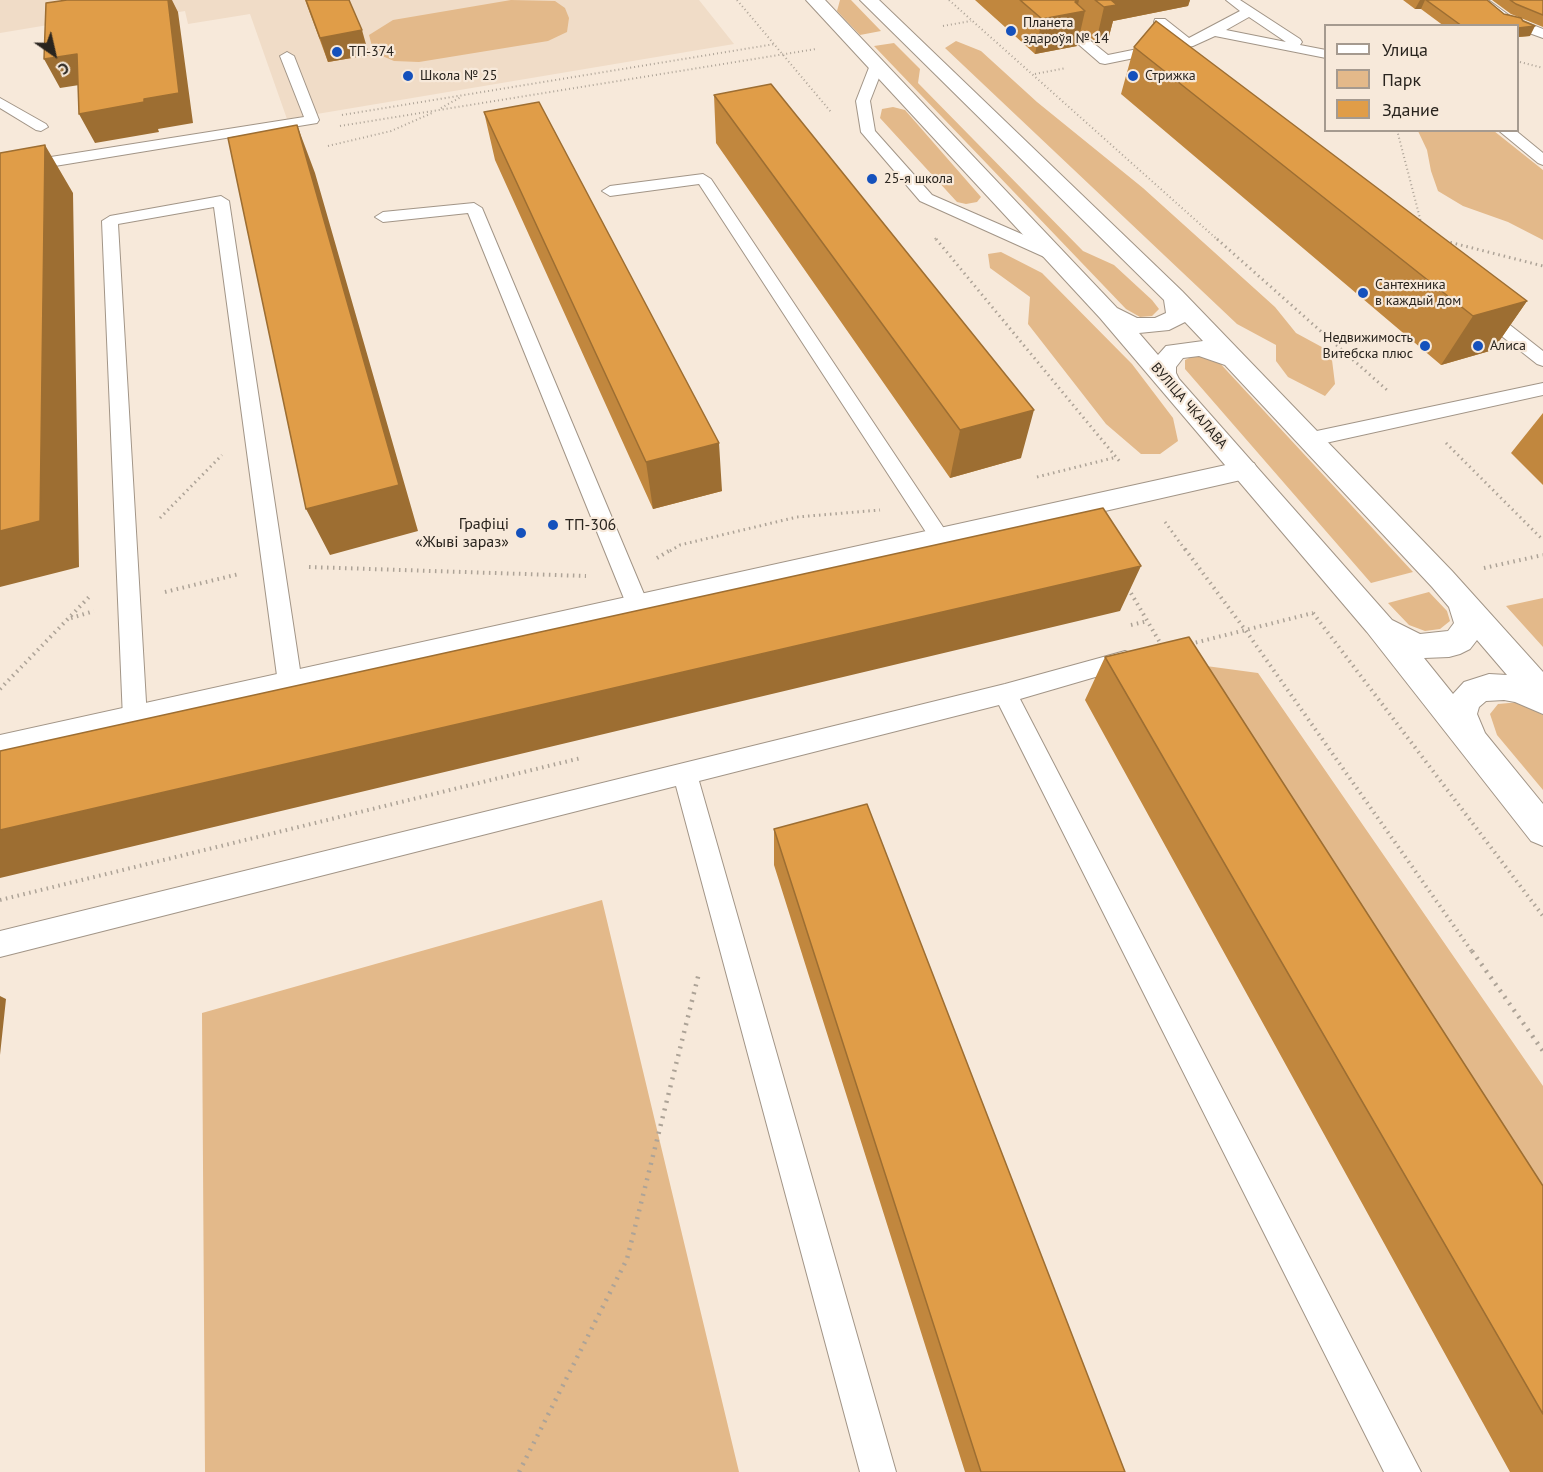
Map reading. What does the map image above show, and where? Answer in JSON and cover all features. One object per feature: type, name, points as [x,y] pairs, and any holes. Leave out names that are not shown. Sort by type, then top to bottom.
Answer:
[{"type":"main road","name":"ВУЛІЦА ЧКАЛАВА","points":[[815,0],[1057,256],[1168,381],[1378,624],[1543,830]]},
{"type":"main road","points":[[869,0],[1174,296],[1312,439],[1462,601],[1543,694]]},
{"type":"main road","points":[[1108,313],[1126,323],[1149,327],[1160,326],[1176,317],[1179,310],[1174,296]]},
{"type":"main road","points":[[1168,381],[1163,373],[1163,365],[1175,352],[1186,349],[1212,350],[1236,361]]},
{"type":"main road","points":[[0,749],[1244,470]]},
{"type":"main road","points":[[1378,624],[1397,637],[1420,646],[1449,645],[1459,640],[1466,632],[1469,623],[1462,601]]},
{"type":"main road","points":[[1475,745],[1465,729],[1461,714],[1465,701],[1475,691],[1489,687],[1504,687],[1521,690],[1543,700]]},
{"type":"lane","points":[[1232,0],[1305,49]]},
{"type":"lane","points":[[1480,0],[1505,19],[1518,24]]},
{"type":"lane","points":[[1077,37],[1105,60],[1188,43],[1214,32],[1248,12]]},
{"type":"lane","points":[[1160,22],[1188,43]]},
{"type":"lane","points":[[1519,25],[1543,34]]},
{"type":"lane","points":[[1214,32],[1324,54]]},
{"type":"lane","points":[[1154,51],[1172,66]]},
{"type":"lane","points":[[0,170],[312,120],[287,56]]},
{"type":"lane","points":[[877,65],[863,101],[868,132],[926,198],[1057,256]]},
{"type":"lane","points":[[0,102],[41,127]]},
{"type":"lane","points":[[1508,132],[1543,160]]},
{"type":"lane","points":[[610,191],[703,179],[940,538]]},
{"type":"lane","points":[[135,718],[110,221],[221,201],[290,683]]},
{"type":"lane","points":[[382,217],[474,208],[638,606]]},
{"type":"lane","points":[[1466,299],[1543,360]]},
{"type":"lane","points":[[1312,439],[1543,389]]},
{"type":"lane","points":[[0,944],[1005,694],[1125,660]]},
{"type":"lane","points":[[1005,694],[1403,1472]]},
{"type":"lane","points":[[685,773],[878,1472]]},
{"type":"path","points":[[949,0],[1417,417],[1542,539]]},
{"type":"path","points":[[312,120],[775,44]]},
{"type":"path","points":[[332,128],[816,49]]},
{"type":"path","points":[[1520,62],[1543,68]]},
{"type":"path","points":[[328,147],[391,131],[465,95]]},
{"type":"path","points":[[1398,132],[1425,236]]},
{"type":"path","points":[[1435,238],[1543,266]]},
{"type":"path","points":[[1034,478],[1117,457]]},
{"type":"path","points":[[70,618],[272,566],[625,577],[680,545],[797,517],[920,506]]},
{"type":"path","points":[[1474,571],[1543,555]]},
{"type":"path","points":[[1125,582],[1165,650]]},
{"type":"path","points":[[1180,646],[1322,611]]},
{"type":"path","points":[[1312,613],[1543,916]]},
{"type":"path","points":[[1125,627],[1148,621]]},
{"type":"path","points":[[0,900],[591,756]]},
{"type":"path","points":[[519,1472],[627,1258],[702,962]]},
{"type":"shaded area","name":"Школа № 25","points":[[0,0],[699,0],[734,44],[287,119],[250,14],[188,24],[185,11],[67,31],[66,22],[0,33]]},
{"type":"green space","points":[[511,0],[555,1],[565,8],[569,18],[567,32],[548,41],[419,62],[394,61],[380,55],[372,46],[369,35],[393,20]]},
{"type":"green space","points":[[840,0],[851,0],[881,31],[860,35],[837,11]]},
{"type":"green space","points":[[956,41],[981,51],[1037,102],[1143,188],[1275,307],[1296,333],[1331,352],[1335,384],[1325,396],[1288,377],[1276,361],[1276,345],[1237,324],[945,48]]},
{"type":"green space","points":[[894,43],[920,69],[918,83],[1083,251],[1114,265],[1152,300],[1159,309],[1152,316],[1140,317],[1126,309],[874,46]]},
{"type":"green space","points":[[893,107],[905,110],[981,197],[977,202],[966,204],[957,202],[880,118],[882,109]]},
{"type":"green space","points":[[1418,132],[1495,132],[1543,170],[1543,240],[1508,222],[1463,206],[1438,191],[1427,150]]},
{"type":"green space","points":[[1001,252],[1042,273],[1132,364],[1173,418],[1178,441],[1160,454],[1141,454],[1106,424],[1028,324],[1030,297],[990,268],[988,254]]},
{"type":"green space","points":[[1193,356],[1216,359],[1413,572],[1371,583],[1185,369],[1185,360]]},
{"type":"green space","points":[[1429,592],[1447,611],[1450,621],[1440,629],[1425,631],[1409,625],[1388,603]]},
{"type":"green space","points":[[1543,598],[1543,647],[1506,606]]},
{"type":"green space","points":[[1206,666],[1258,673],[1543,1086],[1543,1232]]},
{"type":"green space","points":[[1520,702],[1543,715],[1543,790],[1497,735],[1490,714],[1498,704]]},
{"type":"green space","points":[[602,900],[739,1472],[205,1472],[202,1013]]},
{"type":"building","points":[[67,0],[168,0],[179,93],[79,114],[77,54],[44,59],[46,3]]},
{"type":"building","points":[[306,0],[349,0],[362,30],[320,38]]},
{"type":"building","points":[[1020,0],[1077,0],[1075,2],[1085,11],[1042,19]]},
{"type":"building","points":[[1095,0],[1111,0],[1117,5],[1104,7]]},
{"type":"building","points":[[1426,0],[1487,0],[1504,14],[1521,18],[1535,26],[1519,28],[1519,24],[1459,24]]},
{"type":"building","points":[[1510,0],[1543,0],[1543,15],[1516,4]]},
{"type":"building","points":[[1156,21],[1527,301],[1473,316],[1134,47]]},
{"type":"building","points":[[771,84],[1034,410],[960,430],[714,95]]},
{"type":"building","points":[[539,102],[719,443],[646,462],[484,112]]},
{"type":"building","points":[[297,125],[399,485],[306,509],[228,138]]},
{"type":"building","points":[[45,145],[40,521],[0,531],[0,153]]},
{"type":"building","points":[[1103,508],[1141,566],[0,830],[0,751]]},
{"type":"building","points":[[1189,637],[1543,1186],[1543,1414],[1105,657]]},
{"type":"building","points":[[867,804],[1125,1472],[981,1472],[774,829]]},
{"type":"place","name":"Планета здароўя № 14","points":[[1011,31]]},
{"type":"place","name":"ТП-374","points":[[337,52]]},
{"type":"place","name":"Школа № 25","points":[[408,76]]},
{"type":"place","name":"Стрижка","points":[[1133,76]]},
{"type":"place","name":"25-я школа","points":[[872,179]]},
{"type":"place","name":"Сантехника в каждый дом","points":[[1363,293]]},
{"type":"place","name":"Недвижимость Витебска плюс","points":[[1425,346]]},
{"type":"place","name":"Алиса","points":[[1478,346]]},
{"type":"place","name":"ТП-306","points":[[553,525]]},
{"type":"place","name":"Графіці «Жыві зараз»","points":[[521,533]]}]
